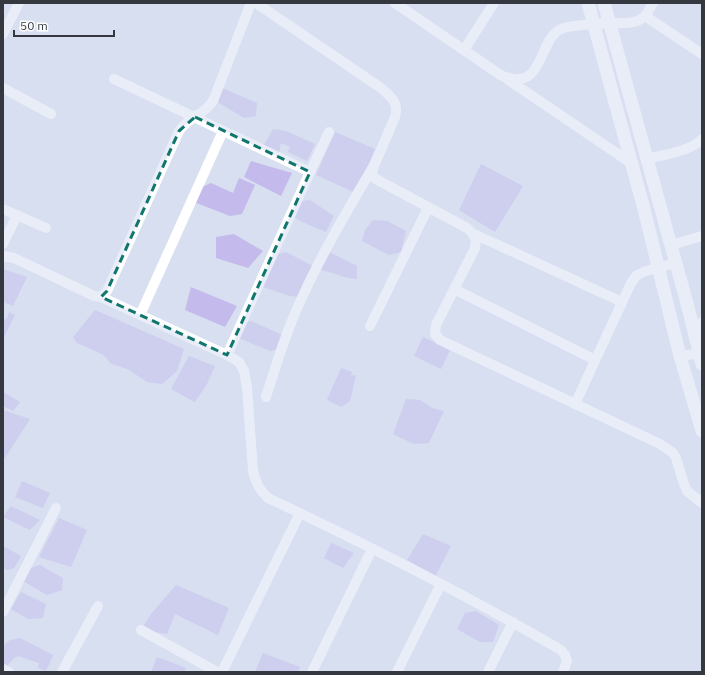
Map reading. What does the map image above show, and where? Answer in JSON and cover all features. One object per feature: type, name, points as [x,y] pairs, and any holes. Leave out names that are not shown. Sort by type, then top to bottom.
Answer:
[{"type":"street","points":[[3,34],[19,3]]},
{"type":"street","points":[[101,297],[107,291],[179,131],[183,125],[204,112],[213,101],[251,3]]},
{"type":"street","points":[[256,3],[381,88],[396,104],[397,110],[374,166],[372,173],[374,178],[467,228],[474,234],[622,302]]},
{"type":"street","points":[[396,3],[631,163]]},
{"type":"street","points":[[409,12],[415,3]]},
{"type":"street","points":[[464,50],[494,3]]},
{"type":"street","points":[[588,3],[631,163],[680,356],[702,431]]},
{"type":"street","points":[[604,3],[676,263],[698,327],[701,356],[680,356]]},
{"type":"street","points":[[502,76],[521,79],[528,76],[539,64],[550,40],[556,32],[563,28],[609,23],[630,23],[645,16],[653,3]]},
{"type":"street","points":[[645,16],[702,54]]},
{"type":"street","points":[[114,79],[310,172]]},
{"type":"street","points":[[3,88],[52,114]]},
{"type":"street","points":[[140,315],[224,131]]},
{"type":"street","points":[[227,355],[329,132]]},
{"type":"street","points":[[647,159],[691,147],[702,139]]},
{"type":"street","points":[[266,397],[286,335],[299,302],[329,243],[374,166]]},
{"type":"street","points":[[370,326],[428,208]]},
{"type":"street","points":[[3,209],[46,228]]},
{"type":"street","points":[[3,244],[16,214]]},
{"type":"street","points":[[474,234],[476,241],[474,248],[436,325],[436,334],[440,340],[660,444],[673,453],[688,491],[702,503]]},
{"type":"street","points":[[671,245],[702,236]]},
{"type":"street","points":[[3,256],[14,258],[85,292],[101,297],[227,355],[239,362],[244,371],[247,386],[255,482],[268,498],[441,584],[513,622],[561,650],[567,661],[563,672]]},
{"type":"street","points":[[575,404],[631,283],[637,275],[658,267],[676,263]]},
{"type":"street","points":[[454,289],[596,360]]},
{"type":"street","points":[[3,612],[56,508]]},
{"type":"street","points":[[222,672],[300,513]]},
{"type":"street","points":[[312,672],[372,549]]},
{"type":"street","points":[[397,672],[441,584]]},
{"type":"street","points":[[62,672],[98,606]]},
{"type":"street","points":[[488,672],[513,622]]},
{"type":"street","points":[[141,630],[217,672]]},
{"type":"street","points":[[3,669],[9,672]]},
{"type":"highlighted area","points":[[195,117],[310,172],[227,355],[101,297],[107,291],[179,131]]},
{"type":"building","points":[[222,88],[257,103],[256,116],[244,118],[216,101]]},
{"type":"building","points":[[273,129],[286,131],[315,144],[307,161],[288,152],[290,147],[281,143],[279,153],[264,145]]},
{"type":"building","points":[[335,132],[375,149],[356,193],[316,175]]},
{"type":"building","points":[[251,161],[292,173],[281,196],[244,177]]},
{"type":"building","points":[[481,164],[523,186],[495,232],[459,210]]},
{"type":"building","points":[[239,178],[255,185],[242,214],[230,216],[194,202],[200,188],[211,183],[233,193]]},
{"type":"building","points":[[310,200],[334,216],[326,232],[300,221],[293,216],[298,202]]},
{"type":"building","points":[[373,220],[387,221],[406,231],[401,252],[389,255],[362,241],[365,230]]},
{"type":"building","points":[[234,234],[263,251],[248,268],[216,258],[216,237]]},
{"type":"building","points":[[327,251],[357,266],[357,279],[348,278],[319,269]]},
{"type":"building","points":[[286,252],[313,266],[299,297],[290,296],[263,287],[275,255]]},
{"type":"building","points":[[3,269],[27,277],[13,306],[3,302]]},
{"type":"building","points":[[191,287],[237,306],[225,327],[185,310]]},
{"type":"building","points":[[95,310],[184,349],[177,371],[162,384],[147,382],[129,370],[110,363],[104,355],[77,343],[73,337]]},
{"type":"building","points":[[9,312],[15,315],[3,339],[3,320],[7,319]]},
{"type":"building","points":[[251,321],[282,335],[279,349],[270,351],[239,338],[244,323]]},
{"type":"building","points":[[423,337],[450,350],[441,369],[414,356]]},
{"type":"building","points":[[189,356],[215,366],[207,384],[195,402],[171,389]]},
{"type":"building","points":[[341,368],[352,372],[351,376],[356,375],[350,401],[341,407],[327,400]]},
{"type":"building","points":[[3,392],[20,402],[13,411],[3,406]]},
{"type":"building","points":[[406,399],[420,400],[432,408],[444,411],[429,443],[414,444],[393,434]]},
{"type":"building","points":[[3,410],[30,419],[3,461]]},
{"type":"building","points":[[22,481],[50,493],[43,508],[15,497]]},
{"type":"building","points":[[11,506],[40,520],[30,530],[3,517]]},
{"type":"building","points":[[59,518],[87,530],[71,567],[39,557]]},
{"type":"building","points":[[423,534],[451,546],[435,577],[407,560]]},
{"type":"building","points":[[331,543],[354,553],[343,568],[324,558]]},
{"type":"building","points":[[3,546],[21,556],[14,568],[7,570],[3,568]]},
{"type":"building","points":[[40,565],[63,578],[62,590],[47,595],[23,581],[31,568]]},
{"type":"building","points":[[176,585],[229,608],[218,635],[175,614],[167,634],[141,630],[151,614]]},
{"type":"building","points":[[21,592],[46,604],[43,618],[28,619],[11,609]]},
{"type":"building","points":[[476,611],[499,625],[493,642],[480,642],[457,629],[465,613]]},
{"type":"building","points":[[20,638],[53,655],[46,671],[38,668],[39,663],[18,656],[14,658],[7,666],[3,664],[3,646],[10,640]]},
{"type":"building","points":[[263,653],[300,667],[298,672],[255,672]]},
{"type":"building","points":[[157,657],[186,668],[184,672],[151,672]]}]
